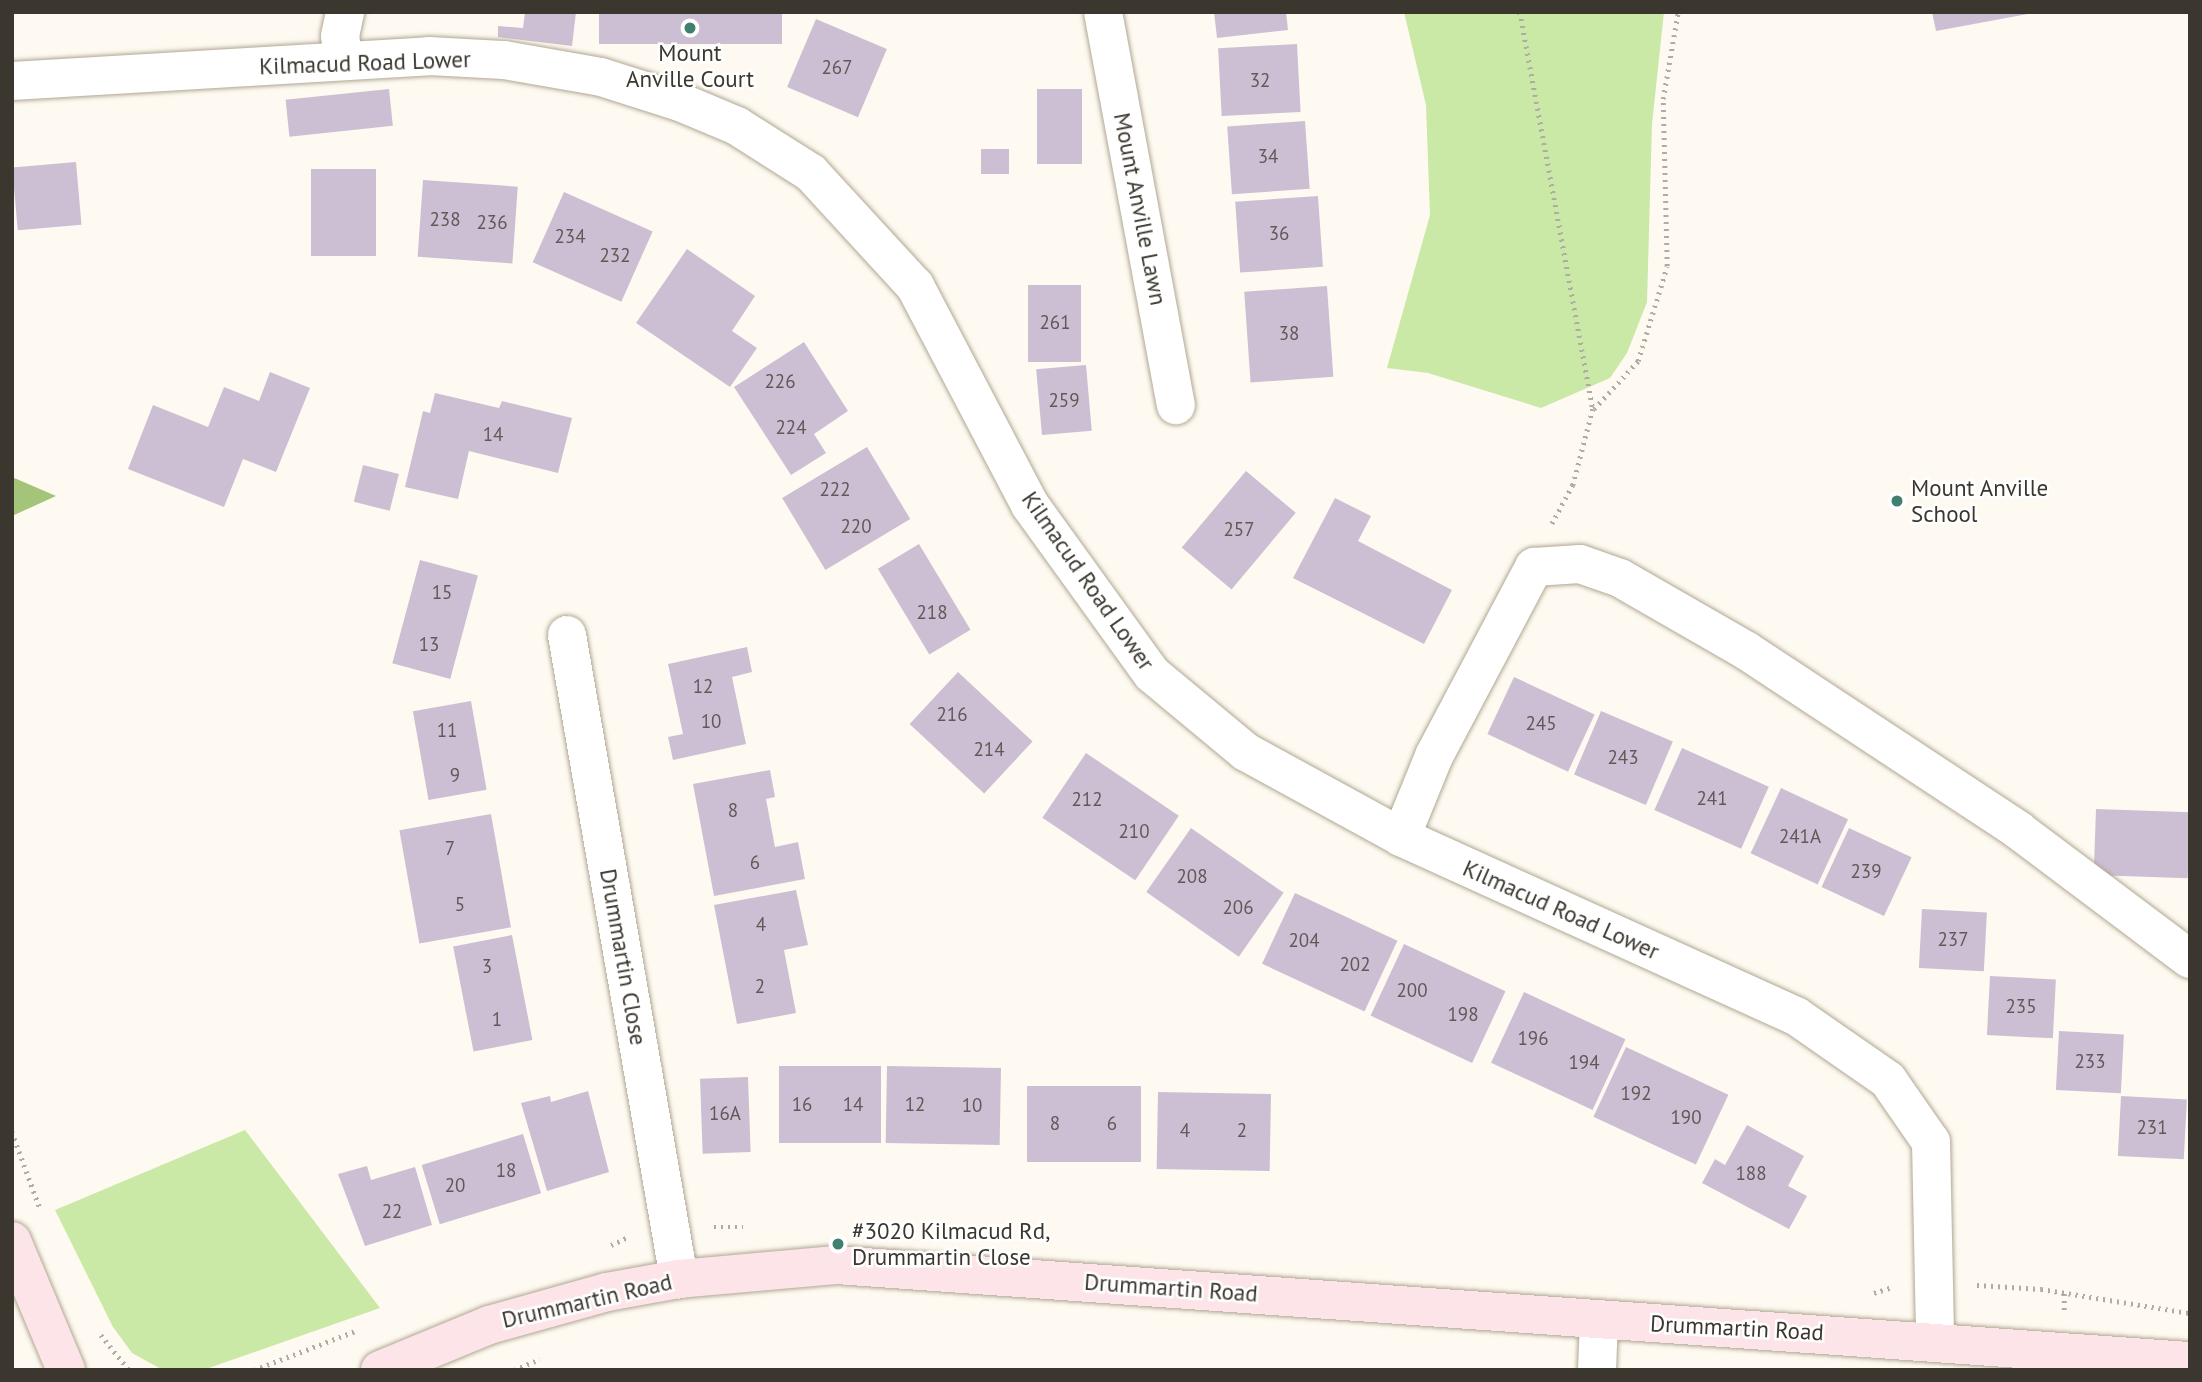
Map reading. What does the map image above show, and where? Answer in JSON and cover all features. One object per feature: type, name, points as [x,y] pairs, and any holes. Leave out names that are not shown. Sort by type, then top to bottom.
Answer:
[{"type":"main road","points":[[12,1241],[66,1370]]},
{"type":"main road","name":"Drummartin Road","points":[[380,1370],[501,1321],[607,1292],[678,1279],[836,1265],[1599,1320],[1935,1341]]},
{"type":"main road","points":[[1935,1341],[2190,1362]]},
{"type":"street","points":[[343,60],[340,36],[345,12]]},
{"type":"street","name":"Mount Anville Lawn","points":[[1103,12],[1177,405]]},
{"type":"street","name":"Kilmacud Road Lower","points":[[12,81],[429,56],[503,60],[601,77],[737,126],[811,173],[915,286],[1030,505],[1152,674],[1247,752],[1401,837],[1796,1016],[1888,1080],[1931,1142],[1935,1341]]},
{"type":"street","points":[[1401,837],[1434,756],[1534,567],[1580,564],[1620,578],[1747,650],[2018,830],[2190,959]]},
{"type":"street","name":"Drummartin Close","points":[[567,635],[678,1279]]},
{"type":"street","points":[[1597,1370],[1599,1320]]},
{"type":"path","points":[[1520,12],[1593,409],[1573,485],[1534,567]]},
{"type":"path","points":[[1593,409],[1637,361],[1667,266],[1663,99],[1678,12]]},
{"type":"path","points":[[96,1327],[129,1369]]},
{"type":"green space","points":[[1404,12],[1664,12],[1652,124],[1647,302],[1627,353],[1610,378],[1541,408],[1428,373],[1387,368],[1430,215],[1426,105]]},
{"type":"green space","points":[[12,477],[56,496],[12,516]]},
{"type":"green space","points":[[245,1130],[380,1308],[203,1370],[163,1370],[132,1353],[113,1327],[55,1210]]},
{"type":"building","points":[[525,12],[576,12],[572,46],[498,37],[498,26],[523,28]]},
{"type":"building","name":"Mount Anville Court","points":[[599,12],[782,12],[782,44],[599,44]]},
{"type":"building","points":[[1214,12],[1286,12],[1288,30],[1217,38]]},
{"type":"building","points":[[1932,12],[2027,12],[2028,14],[1936,31]]},
{"type":"building","points":[[816,19],[887,49],[858,117],[787,87]]},
{"type":"building","points":[[1297,44],[1301,112],[1222,116],[1218,48]]},
{"type":"building","points":[[389,89],[393,126],[289,137],[286,100]]},
{"type":"building","points":[[1037,89],[1082,89],[1082,164],[1037,164]]},
{"type":"building","points":[[1305,121],[1310,189],[1232,194],[1227,126]]},
{"type":"building","points":[[981,149],[1009,149],[1009,174],[981,174]]},
{"type":"building","points":[[76,162],[81,225],[18,230],[12,168]]},
{"type":"building","points":[[311,169],[376,169],[376,256],[311,256]]},
{"type":"building","points":[[423,180],[518,187],[512,263],[418,257]]},
{"type":"building","points":[[564,192],[653,231],[621,302],[533,262]]},
{"type":"building","points":[[1318,196],[1323,267],[1240,273],[1235,202]]},
{"type":"building","points":[[687,249],[755,296],[732,331],[757,348],[730,387],[636,323]]},
{"type":"building","points":[[1028,285],[1081,285],[1081,362],[1028,362]]},
{"type":"building","points":[[1327,286],[1333,377],[1251,383],[1244,292]]},
{"type":"building","points":[[804,342],[848,411],[814,434],[826,453],[791,475],[734,387]]},
{"type":"building","points":[[1086,365],[1092,431],[1042,435],[1036,369]]},
{"type":"building","points":[[270,372],[310,388],[276,472],[243,459],[224,507],[128,469],[153,405],[208,427],[224,387],[259,401]]},
{"type":"building","points":[[435,393],[499,408],[502,401],[572,418],[558,473],[469,451],[458,499],[405,487],[423,411],[430,413]]},
{"type":"building","points":[[867,447],[910,519],[825,570],[782,498]]},
{"type":"building","points":[[363,465],[399,474],[390,511],[354,502]]},
{"type":"building","points":[[1246,471],[1296,513],[1232,589],[1182,548]]},
{"type":"building","points":[[1335,498],[1371,516],[1358,541],[1452,590],[1424,644],[1293,578]]},
{"type":"building","points":[[919,544],[971,630],[929,654],[878,569]]},
{"type":"building","points":[[420,560],[478,576],[450,679],[392,663]]},
{"type":"building","points":[[747,647],[752,672],[732,677],[746,744],[673,760],[668,737],[683,734],[668,664]]},
{"type":"building","points":[[958,672],[1033,742],[984,793],[910,724]]},
{"type":"building","points":[[1514,677],[1595,715],[1568,772],[1487,734]]},
{"type":"building","points":[[471,701],[487,790],[429,800],[413,711]]},
{"type":"building","points":[[1601,711],[1673,741],[1646,805],[1574,775]]},
{"type":"building","points":[[1682,748],[1769,787],[1741,849],[1654,810]]},
{"type":"building","points":[[1086,753],[1179,816],[1135,880],[1042,818]]},
{"type":"building","points":[[770,770],[775,797],[766,799],[775,847],[798,842],[805,879],[714,896],[693,784]]},
{"type":"building","points":[[1781,788],[1848,819],[1818,885],[1751,853]]},
{"type":"building","points":[[2096,809],[2190,812],[2188,878],[2094,875]]},
{"type":"building","points":[[491,814],[511,927],[419,943],[399,830]]},
{"type":"building","points":[[1191,828],[1284,893],[1239,957],[1146,892]]},
{"type":"building","points":[[1849,828],[1912,857],[1884,916],[1822,887]]},
{"type":"building","points":[[796,890],[808,945],[784,950],[796,1013],[737,1024],[714,905]]},
{"type":"building","points":[[1295,893],[1397,941],[1364,1011],[1262,964]]},
{"type":"building","points":[[1922,909],[1987,912],[1984,971],[1919,968]]},
{"type":"building","points":[[512,935],[532,1040],[474,1051],[453,946]]},
{"type":"building","points":[[1404,944],[1506,991],[1472,1063],[1371,1016]]},
{"type":"building","points":[[1990,976],[2056,979],[2053,1038],[1987,1035]]},
{"type":"building","points":[[1524,992],[1626,1039],[1593,1110],[1491,1063]]},
{"type":"building","points":[[2059,1031],[2124,1034],[2121,1093],[2056,1090]]},
{"type":"building","points":[[1626,1047],[1728,1095],[1696,1165],[1593,1117]]},
{"type":"building","points":[[779,1066],[881,1066],[881,1143],[779,1143]]},
{"type":"building","points":[[887,1066],[1001,1068],[1000,1145],[886,1143]]},
{"type":"building","points":[[748,1077],[751,1152],[703,1154],[700,1079]]},
{"type":"building","points":[[1027,1086],[1141,1086],[1141,1162],[1027,1162]]},
{"type":"building","points":[[588,1091],[609,1172],[547,1191],[521,1103],[550,1096],[551,1102]]},
{"type":"building","points":[[1158,1092],[1271,1094],[1270,1171],[1157,1169]]},
{"type":"building","points":[[2121,1096],[2187,1099],[2184,1159],[2118,1156]]},
{"type":"building","points":[[1747,1125],[1804,1156],[1788,1186],[1807,1196],[1789,1229],[1702,1183],[1715,1159],[1725,1165]]},
{"type":"building","points":[[523,1134],[541,1193],[440,1224],[422,1165]]},
{"type":"building","points":[[367,1166],[371,1180],[415,1167],[432,1225],[365,1246],[338,1174]]},
{"type":"place","name":"Mount Anville Court","points":[[690,28]]},
{"type":"place","name":"Mount Anville School","points":[[1897,501]]},
{"type":"place","name":"#3020 Kilmacud Rd, Drummartin Close","points":[[838,1244]]}]
